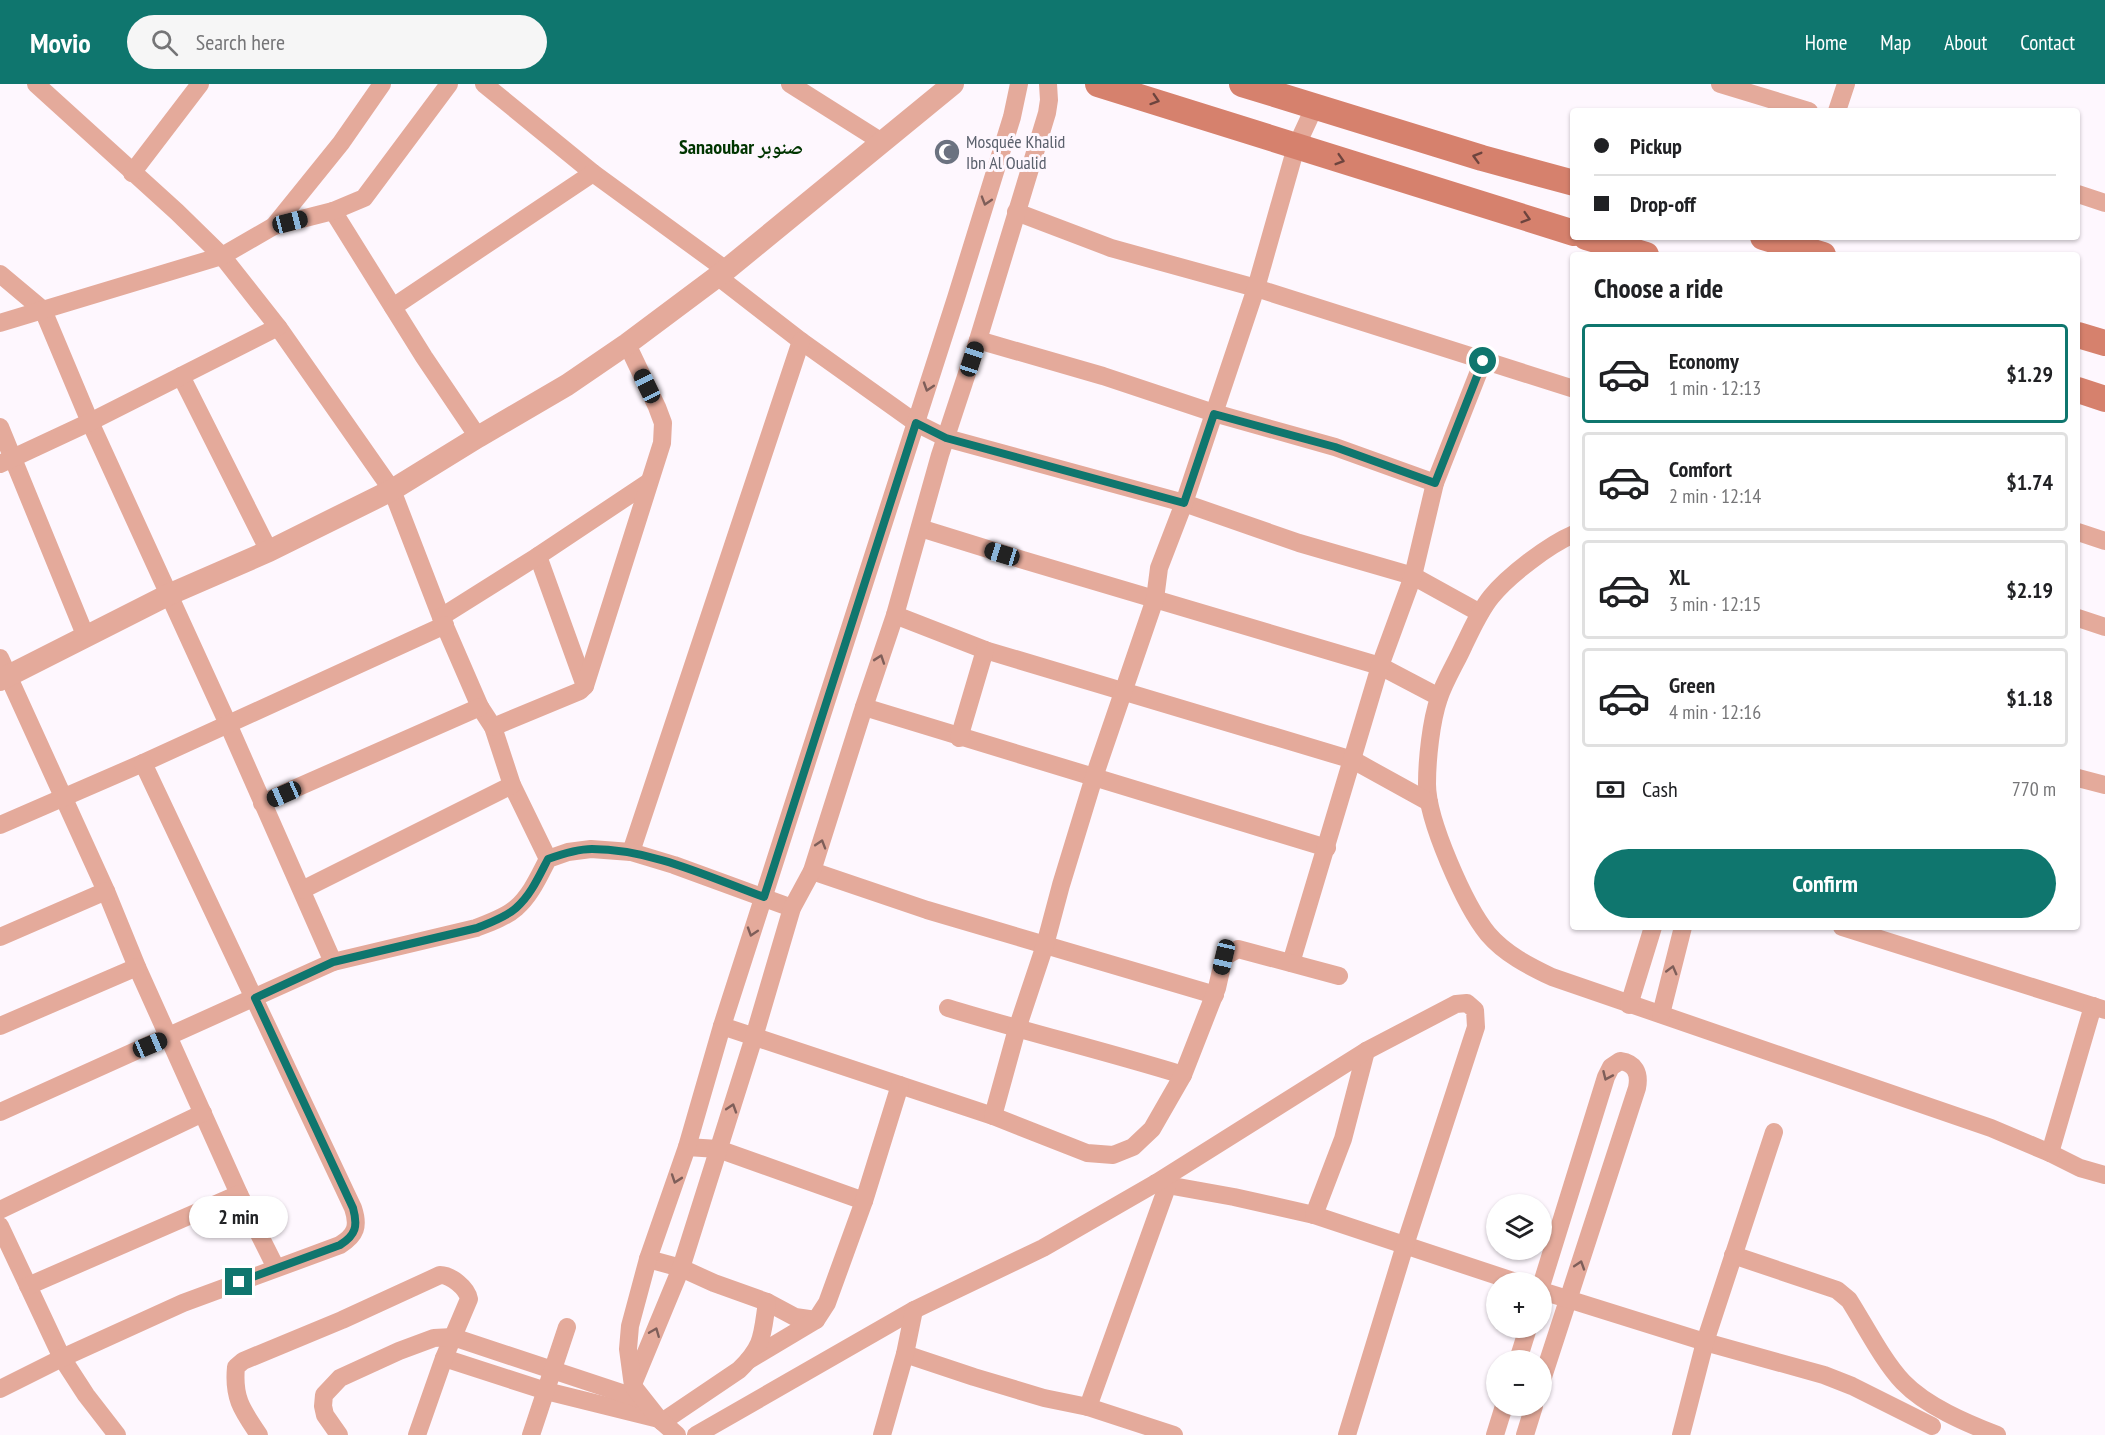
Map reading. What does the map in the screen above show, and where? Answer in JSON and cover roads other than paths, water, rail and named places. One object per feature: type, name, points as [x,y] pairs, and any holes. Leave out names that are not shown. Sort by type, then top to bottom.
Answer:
[{"type":"main road","points":[[1098,84],[1570,232]]},
{"type":"main road","points":[[1242,84],[1314,108],[1570,182]]},
{"type":"main road","points":[[1593,240],[1619,251]]},
{"type":"main road","points":[[1773,240],[1813,252]]},
{"type":"main road","points":[[2080,336],[2105,343]]},
{"type":"main road","points":[[2080,391],[2105,399]]},
{"type":"street","points":[[36,84],[222,256],[278,327],[392,490],[443,621],[480,707],[493,727],[512,785],[548,859]]},
{"type":"street","points":[[132,173],[200,84]]},
{"type":"street","points":[[274,226],[341,143],[382,84]]},
{"type":"street","points":[[0,323],[222,256],[274,226],[333,211],[364,198],[449,84]]},
{"type":"street","points":[[484,84],[593,173],[722,273],[801,341],[916,423],[946,438],[1184,503],[1299,543],[1413,576],[1480,613]]},
{"type":"street","points":[[790,84],[882,142]]},
{"type":"street","points":[[276,1268],[239,1194],[170,1036],[137,967],[106,891],[3,671],[86,637],[168,595],[269,551],[392,490],[477,437],[567,386],[722,273],[953,84]]},
{"type":"street","points":[[677,1435],[661,1421],[638,1393],[628,1349],[630,1326],[648,1259],[687,1147],[722,1026],[1012,117],[1019,84]]},
{"type":"street","points":[[638,1393],[681,1268],[792,908],[812,871],[895,615],[946,438],[1047,113],[1048,84]]},
{"type":"street","points":[[1720,84],[1799,108]]},
{"type":"street","points":[[1838,108],[1846,84]]},
{"type":"street","points":[[993,1116],[1017,1029],[1046,945],[1061,885],[1094,777],[1155,599],[1160,568],[1256,288],[1296,147],[1314,108]]},
{"type":"street","points":[[393,307],[593,173]]},
{"type":"street","points":[[2080,195],[2105,203]]},
{"type":"street","points":[[333,211],[477,437]]},
{"type":"street","points":[[1016,212],[1111,248],[1256,288],[1570,388]]},
{"type":"street","points":[[0,274],[43,310],[90,422],[228,724],[333,962]]},
{"type":"street","points":[[6,461],[90,422],[278,327]]},
{"type":"street","points":[[978,340],[1103,376],[1214,414],[1335,447],[1435,483]]},
{"type":"street","points":[[631,852],[801,341]]},
{"type":"street","points":[[493,727],[580,691],[585,686],[662,443],[663,423],[627,344]]},
{"type":"street","points":[[1292,963],[1380,666],[1413,576],[1435,483],[1483,361]]},
{"type":"street","points":[[181,376],[269,551]]},
{"type":"street","points":[[0,427],[6,461],[86,637]]},
{"type":"street","points":[[0,825],[228,724],[443,621],[650,482]]},
{"type":"street","points":[[920,528],[1380,666],[1439,697]]},
{"type":"street","points":[[2080,533],[2105,541]]},
{"type":"street","points":[[1570,537],[1522,567],[1492,596],[1480,613],[1439,697],[1433,717],[1427,784],[1435,826],[1470,906],[1488,934],[1510,954],[1552,977],[1990,1128],[2080,1168],[2105,1175]]},
{"type":"street","points":[[538,556],[585,686]]},
{"type":"street","points":[[895,615],[985,650],[1353,760],[1429,802]]},
{"type":"street","points":[[2080,619],[2105,627]]},
{"type":"street","points":[[960,738],[985,650]]},
{"type":"street","points":[[262,803],[480,707]]},
{"type":"street","points":[[864,707],[1327,848]]},
{"type":"street","points":[[0,1389],[183,1303],[340,1245],[350,1239],[357,1221],[255,998],[143,763]]},
{"type":"street","points":[[2080,778],[2105,785]]},
{"type":"street","points":[[302,890],[512,785]]},
{"type":"street","points":[[0,1112],[333,962],[477,928],[515,909],[533,888],[548,859],[568,852],[591,849],[631,852],[792,908]]},
{"type":"street","points":[[812,871],[927,910],[1215,995]]},
{"type":"street","points":[[0,937],[106,891]]},
{"type":"street","points":[[1629,1005],[1652,930]]},
{"type":"street","points":[[1661,1014],[1682,930]]},
{"type":"street","points":[[1852,930],[2099,1008],[2050,1153]]},
{"type":"street","points":[[722,1026],[993,1116],[1087,1153],[1113,1155],[1133,1147],[1152,1129],[1183,1075],[1215,995],[1224,957],[1238,949],[1339,976]]},
{"type":"street","points":[[0,1026],[137,967]]},
{"type":"street","points":[[696,1435],[914,1310],[1043,1248],[1162,1185],[1366,1051],[1456,1004],[1467,1002],[1475,1010],[1476,1027],[1405,1245],[1347,1435]]},
{"type":"street","points":[[948,1008],[1017,1029],[1095,1048],[1183,1075]]},
{"type":"street","points":[[1314,1215],[1343,1139],[1366,1051]]},
{"type":"street","points":[[1546,1272],[1606,1077],[1611,1067],[1620,1061],[1629,1062],[1636,1069],[1639,1078],[1637,1088],[1552,1350]]},
{"type":"street","points":[[749,1360],[816,1320],[830,1296],[864,1201],[900,1085]]},
{"type":"street","points":[[0,1210],[203,1113]]},
{"type":"street","points":[[1681,1435],[1705,1342],[1774,1132]]},
{"type":"street","points":[[687,1147],[718,1149],[864,1201]]},
{"type":"street","points":[[1162,1185],[1234,1197],[1314,1215],[1486,1272]]},
{"type":"street","points":[[1088,1407],[1162,1185]]},
{"type":"street","points":[[28,1286],[239,1194]]},
{"type":"street","points":[[0,1226],[62,1358],[86,1395],[117,1435]]},
{"type":"street","points":[[1733,1255],[1837,1290],[1849,1300],[1904,1382],[1938,1408],[1996,1435]]},
{"type":"street","points":[[648,1259],[681,1268],[766,1302],[795,1317],[816,1320]]},
{"type":"street","points":[[259,1435],[238,1401],[236,1367],[243,1361],[342,1320],[440,1275],[446,1275],[468,1292],[468,1304],[444,1359],[417,1435]]},
{"type":"street","points":[[1552,1294],[1705,1342],[1824,1375],[1852,1386],[1930,1430],[1938,1408]]},
{"type":"street","points":[[444,1359],[546,1391],[661,1421],[739,1370],[749,1360],[760,1344],[766,1302]]},
{"type":"street","points":[[882,1435],[905,1354],[914,1310]]},
{"type":"street","points":[[531,1435],[567,1327]]},
{"type":"street","points":[[339,1435],[325,1415],[323,1406],[324,1395],[340,1378],[434,1338],[453,1337],[638,1393]]},
{"type":"street","points":[[905,1354],[1044,1398],[1088,1407],[1174,1435]]},
{"type":"street","points":[[1495,1435],[1501,1416]]},
{"type":"street","points":[[1525,1435],[1531,1416]]},
{"type":"place","name":"Mosquée Khalid Ibn Al Oualid","points":[[947,152]]},
{"type":"district","name":"Sanaoubar صنوبر","points":[[741,147]]}]
